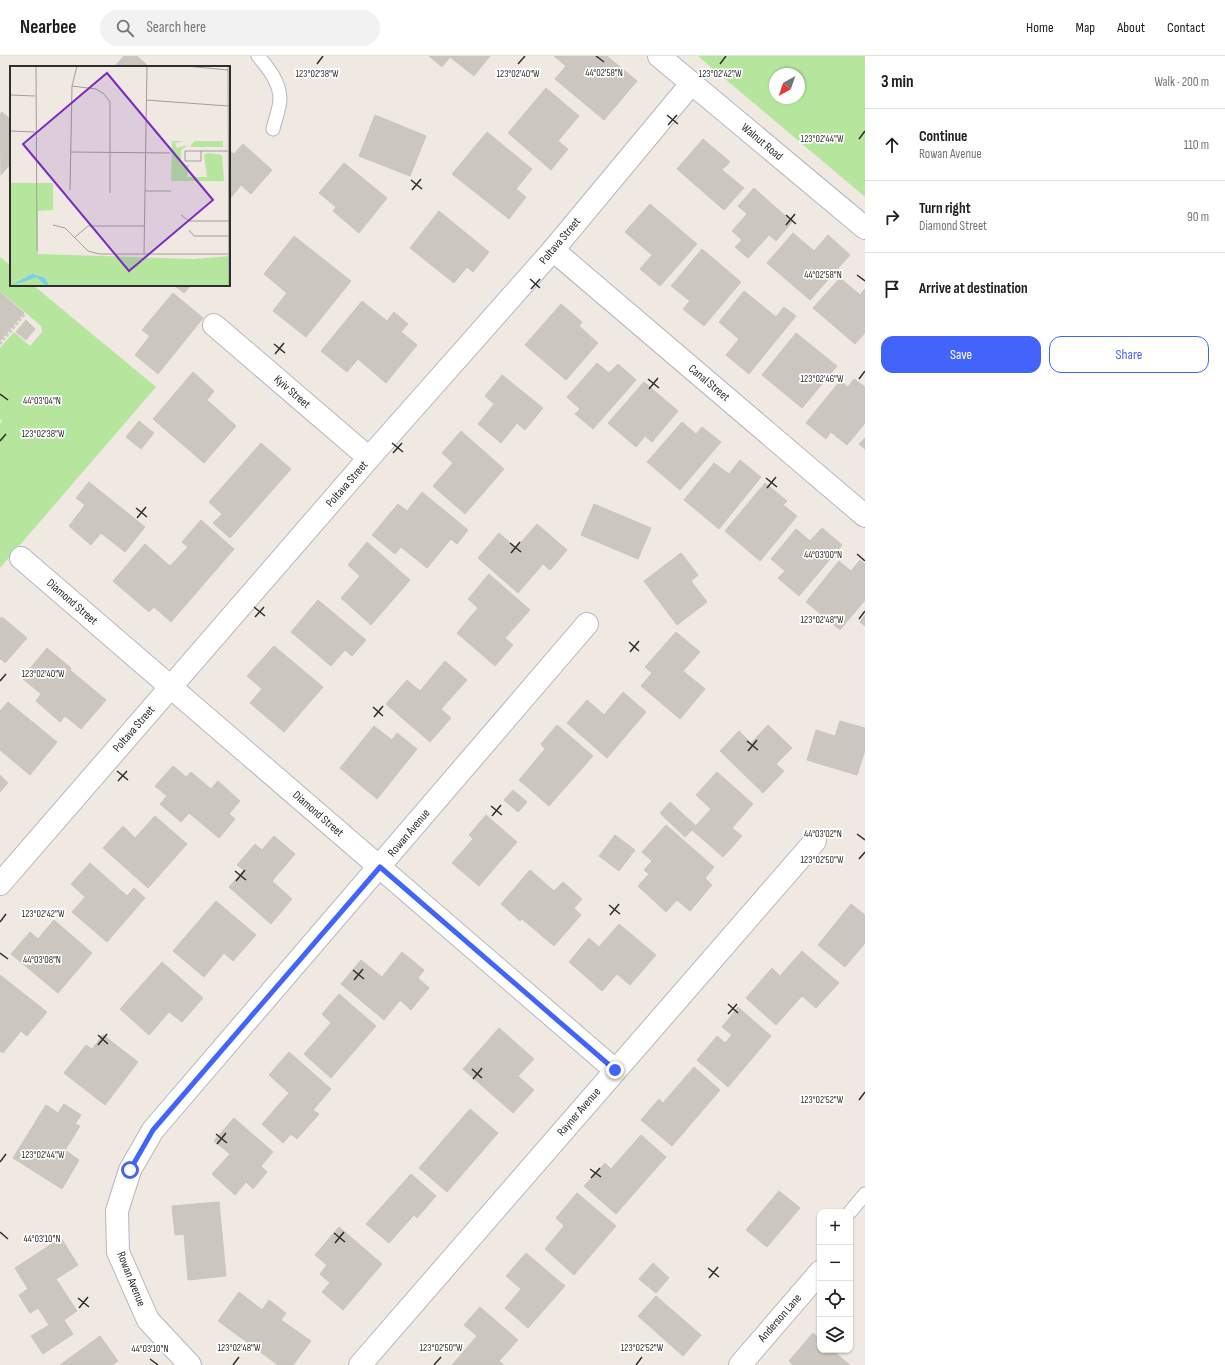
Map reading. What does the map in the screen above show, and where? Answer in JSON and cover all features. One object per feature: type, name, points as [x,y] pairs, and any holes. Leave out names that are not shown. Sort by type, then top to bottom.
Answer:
[{"type":"street","name":"Walnut Road","points":[[659,56],[865,228]]},
{"type":"street","name":"Poltava Street","points":[[0,884],[369,458],[553,250],[692,84]]},
{"type":"street","name":"Canal Street","points":[[553,250],[865,516]]},
{"type":"street","name":"Kyiv Street","points":[[214,325],[369,458]]},
{"type":"street","name":"Diamond Street","points":[[21,558],[615,1070]]},
{"type":"street","name":"Rowan Avenue","points":[[190,1365],[148,1320],[118,1252],[117,1211],[130,1170],[153,1130],[587,624]]},
{"type":"street","name":"Rayner Avenue","points":[[360,1365],[815,841]]},
{"type":"street","name":"Anderson Lane","points":[[740,1365],[817,1275]]},
{"type":"lane","points":[[258,56],[269,69],[277,82],[280,99],[273,129]]},
{"type":"lane","points":[[852,1209],[865,1194]]},
{"type":"path","points":[[0,344],[25,314]]},
{"type":"green space","points":[[698,56],[865,56],[865,197]]},
{"type":"green space","points":[[0,257],[10,265],[10,286],[34,286],[156,387],[0,568],[0,424],[2,421],[0,419],[0,348],[14,332],[30,346],[42,332],[41,326],[0,291]]},
{"type":"building","points":[[124,56],[137,56],[148,66],[115,66]]},
{"type":"building","points":[[429,56],[490,56],[474,76],[450,57],[442,67]]},
{"type":"building","points":[[554,56],[607,56],[637,81],[604,120],[555,79],[566,66]]},
{"type":"building","points":[[546,88],[579,116],[558,141],[568,149],[551,170],[508,133]]},
{"type":"building","points":[[2,112],[10,119],[10,164],[1,175],[0,115]]},
{"type":"building","points":[[375,115],[426,136],[410,176],[359,156]]},
{"type":"building","points":[[487,132],[532,169],[516,189],[526,197],[509,219],[452,174]]},
{"type":"building","points":[[703,139],[730,162],[722,170],[744,188],[724,210],[677,169]]},
{"type":"building","points":[[243,144],[272,170],[251,194],[241,185],[230,199],[230,151],[234,154]]},
{"type":"building","points":[[344,163],[387,198],[359,233],[333,211],[336,207],[319,193]]},
{"type":"building","points":[[754,188],[792,222],[776,241],[769,235],[748,258],[735,247],[742,240],[732,231],[747,214],[738,206]]},
{"type":"building","points":[[650,204],[697,244],[660,286],[640,269],[652,255],[625,232]]},
{"type":"building","points":[[439,211],[489,252],[473,272],[467,267],[454,283],[410,248]]},
{"type":"building","points":[[793,233],[814,251],[828,235],[850,255],[810,300],[767,263]]},
{"type":"building","points":[[294,236],[351,281],[306,337],[273,311],[287,293],[264,274]]},
{"type":"building","points":[[702,249],[741,282],[704,326],[683,309],[690,301],[671,286]]},
{"type":"building","points":[[840,278],[860,295],[865,289],[865,333],[855,344],[813,308]]},
{"type":"building","points":[[175,286],[190,286],[184,293]]},
{"type":"building","points":[[744,291],[776,317],[784,307],[796,316],[749,374],[726,355],[739,339],[719,322]]},
{"type":"building","points":[[0,292],[24,313],[0,341]]},
{"type":"building","points":[[173,293],[203,318],[158,374],[135,355],[150,336],[142,330]]},
{"type":"building","points":[[362,301],[387,321],[394,312],[408,324],[401,332],[417,345],[386,383],[358,359],[347,372],[321,351]]},
{"type":"building","points":[[561,304],[582,322],[579,326],[598,343],[566,380],[525,345]]},
{"type":"building","points":[[26,320],[35,329],[26,340],[16,332]]},
{"type":"building","points":[[796,333],[837,366],[802,408],[762,375]]},
{"type":"building","points":[[597,363],[609,373],[618,364],[636,380],[593,429],[575,414],[580,409],[567,397]]},
{"type":"building","points":[[193,372],[214,391],[207,400],[236,426],[204,463],[153,419]]},
{"type":"building","points":[[502,375],[543,408],[525,430],[517,423],[501,443],[478,424],[494,404],[485,396]]},
{"type":"building","points":[[854,379],[865,387],[865,423],[847,445],[831,432],[826,439],[806,423],[840,381],[848,387]]},
{"type":"building","points":[[644,382],[678,411],[652,442],[645,436],[636,447],[608,423]]},
{"type":"building","points":[[139,421],[154,433],[141,449],[126,437]]},
{"type":"building","points":[[682,422],[696,434],[702,427],[721,442],[680,490],[647,462]]},
{"type":"building","points":[[461,431],[504,469],[465,514],[433,486],[453,463],[442,453]]},
{"type":"building","points":[[865,438],[865,449],[859,444]]},
{"type":"building","points":[[261,443],[291,469],[230,538],[213,523],[222,514],[209,502]]},
{"type":"building","points":[[740,460],[761,477],[719,529],[684,500],[714,463],[729,474]]},
{"type":"building","points":[[89,482],[145,527],[125,552],[101,533],[91,545],[69,526],[85,505],[76,498]]},
{"type":"building","points":[[765,483],[787,501],[783,505],[797,516],[760,561],[725,531]]},
{"type":"building","points":[[422,492],[468,530],[457,544],[451,539],[427,568],[401,547],[395,554],[372,535],[398,504],[407,511]]},
{"type":"building","points":[[594,504],[651,528],[638,559],[581,535]]},
{"type":"building","points":[[201,520],[234,549],[171,622],[154,607],[149,612],[113,581],[145,544],[170,566],[188,547],[182,542]]},
{"type":"building","points":[[537,524],[567,550],[550,570],[543,564],[518,593],[478,558],[499,533],[516,548]]},
{"type":"building","points":[[822,528],[842,545],[799,596],[778,578],[785,571],[771,559],[796,529],[810,541]]},
{"type":"building","points":[[367,542],[410,580],[371,625],[341,598],[360,576],[348,565]]},
{"type":"building","points":[[681,553],[698,575],[691,581],[707,602],[677,625],[644,581]]},
{"type":"building","points":[[860,560],[865,564],[865,600],[840,630],[806,602],[839,561],[851,571]]},
{"type":"building","points":[[489,574],[530,610],[505,638],[513,645],[495,666],[457,633],[478,608],[468,599]]},
{"type":"building","points":[[318,600],[366,640],[352,656],[345,650],[331,666],[291,632]]},
{"type":"building","points":[[865,615],[865,626],[860,622]]},
{"type":"building","points":[[2,617],[27,638],[5,663],[1,659],[0,660],[0,619]]},
{"type":"building","points":[[676,632],[700,652],[683,671],[705,689],[680,719],[641,686],[652,673],[645,667]]},
{"type":"building","points":[[274,646],[323,687],[284,732],[250,703],[262,689],[247,676]]},
{"type":"building","points":[[47,648],[71,668],[70,670],[106,700],[81,729],[65,716],[60,722],[36,701],[41,694],[22,678]]},
{"type":"building","points":[[445,661],[467,680],[441,709],[451,718],[430,742],[386,704],[407,680],[420,691]]},
{"type":"building","points":[[623,692],[646,712],[607,758],[567,723],[587,700],[604,715]]},
{"type":"building","points":[[8,702],[57,742],[30,775],[0,750],[0,711]]},
{"type":"building","points":[[840,721],[865,728],[865,750],[857,775],[807,760],[816,730],[835,736]]},
{"type":"building","points":[[557,725],[593,756],[549,806],[519,780],[545,749],[541,744]]},
{"type":"building","points":[[768,725],[792,748],[776,764],[784,771],[763,793],[720,751],[739,731],[751,743]]},
{"type":"building","points":[[374,726],[392,740],[397,733],[417,749],[377,799],[340,768]]},
{"type":"building","points":[[173,766],[186,777],[191,772],[211,789],[218,781],[240,801],[229,814],[235,819],[219,838],[189,813],[181,822],[160,804],[167,796],[155,786]]},
{"type":"building","points":[[717,772],[753,804],[732,828],[742,836],[723,857],[692,830],[711,809],[696,795]]},
{"type":"building","points":[[0,775],[8,783],[0,792]]},
{"type":"building","points":[[513,790],[527,802],[518,812],[504,800]]},
{"type":"building","points":[[670,802],[696,826],[685,837],[660,813]]},
{"type":"building","points":[[486,815],[517,842],[479,886],[452,863],[473,839],[469,835]]},
{"type":"building","points":[[155,816],[187,844],[148,888],[103,848],[123,826],[135,838]]},
{"type":"building","points":[[666,825],[714,867],[705,878],[712,885],[690,911],[677,900],[666,912],[638,886],[649,874],[644,870],[652,861],[642,852]]},
{"type":"building","points":[[615,835],[635,850],[619,871],[599,856]]},
{"type":"building","points":[[274,836],[295,854],[272,881],[292,899],[271,924],[229,887],[244,870],[237,865],[255,844],[262,850]]},
{"type":"building","points":[[90,863],[127,896],[134,888],[145,898],[107,942],[72,912],[85,897],[71,884]]},
{"type":"building","points":[[530,870],[554,891],[563,882],[582,899],[574,908],[581,915],[554,946],[522,919],[520,921],[501,904]]},
{"type":"building","points":[[216,901],[256,935],[233,961],[224,953],[204,977],[173,951]]},
{"type":"building","points":[[851,904],[865,915],[865,943],[845,967],[818,945]]},
{"type":"building","points":[[54,920],[92,953],[58,993],[11,954],[30,932],[38,939]]},
{"type":"building","points":[[619,924],[656,955],[630,985],[617,974],[602,991],[569,962],[589,938],[599,947]]},
{"type":"building","points":[[802,951],[839,983],[816,1008],[802,996],[776,1025],[746,998],[772,968],[780,976]]},
{"type":"building","points":[[402,952],[424,970],[418,978],[429,988],[411,1010],[400,1000],[384,1020],[341,984],[361,960],[382,977]]},
{"type":"building","points":[[162,962],[203,998],[182,1022],[169,1012],[149,1035],[120,1009]]},
{"type":"building","points":[[0,975],[47,1012],[27,1036],[21,1031],[3,1053],[0,1051]]},
{"type":"building","points":[[339,994],[376,1026],[331,1078],[304,1054],[331,1023],[322,1014]]},
{"type":"building","points":[[738,1007],[771,1036],[728,1087],[697,1060],[717,1036],[725,1043],[732,1035],[722,1027]]},
{"type":"building","points":[[499,1028],[534,1059],[518,1076],[534,1090],[513,1113],[463,1069]]},
{"type":"building","points":[[103,1035],[138,1062],[105,1105],[64,1073],[86,1045],[92,1049]]},
{"type":"building","points":[[289,1052],[331,1089],[313,1110],[319,1114],[297,1139],[291,1134],[283,1143],[262,1124],[289,1093],[269,1075]]},
{"type":"building","points":[[694,1067],[720,1090],[672,1146],[641,1120],[659,1099],[663,1103]]},
{"type":"building","points":[[64,1104],[81,1115],[75,1124],[80,1126],[65,1150],[79,1160],[62,1189],[13,1158],[46,1105],[58,1113]]},
{"type":"building","points":[[470,1109],[498,1133],[447,1192],[419,1168]]},
{"type":"building","points":[[234,1118],[273,1152],[261,1166],[267,1172],[253,1189],[246,1182],[235,1195],[212,1174],[230,1154],[214,1141]]},
{"type":"building","points":[[641,1135],[666,1157],[616,1214],[584,1186],[605,1163],[611,1169]]},
{"type":"building","points":[[411,1174],[436,1196],[417,1218],[414,1215],[389,1243],[366,1224]]},
{"type":"building","points":[[779,1191],[800,1208],[767,1247],[746,1230]]},
{"type":"building","points":[[577,1193],[616,1226],[574,1275],[545,1249],[564,1226],[556,1218]]},
{"type":"building","points":[[219,1202],[226,1276],[188,1280],[184,1234],[175,1235],[172,1206]]},
{"type":"building","points":[[339,1227],[382,1264],[343,1310],[322,1292],[330,1283],[320,1274],[327,1265],[315,1255]]},
{"type":"building","points":[[61,1238],[78,1265],[56,1279],[77,1311],[64,1320],[73,1334],[43,1354],[31,1336],[49,1325],[38,1308],[30,1313],[19,1295],[28,1289],[15,1268]]},
{"type":"building","points":[[526,1253],[565,1286],[528,1328],[505,1308],[521,1289],[506,1276]]},
{"type":"building","points":[[653,1263],[669,1278],[656,1293],[639,1279]]},
{"type":"building","points":[[239,1292],[262,1310],[269,1300],[286,1313],[281,1320],[311,1341],[293,1365],[278,1365],[218,1321]]},
{"type":"building","points":[[656,1296],[701,1335],[683,1356],[638,1316]]},
{"type":"building","points":[[480,1307],[518,1340],[499,1361],[504,1365],[452,1365],[477,1336],[464,1325]]},
{"type":"building","points":[[813,1333],[817,1336],[817,1353],[836,1353],[850,1365],[793,1365],[789,1361]]},
{"type":"building","points":[[100,1336],[118,1361],[112,1365],[60,1365]]},
{"type":"route","points":[[130,1170],[153,1130],[380,867],[615,1070]]}]
